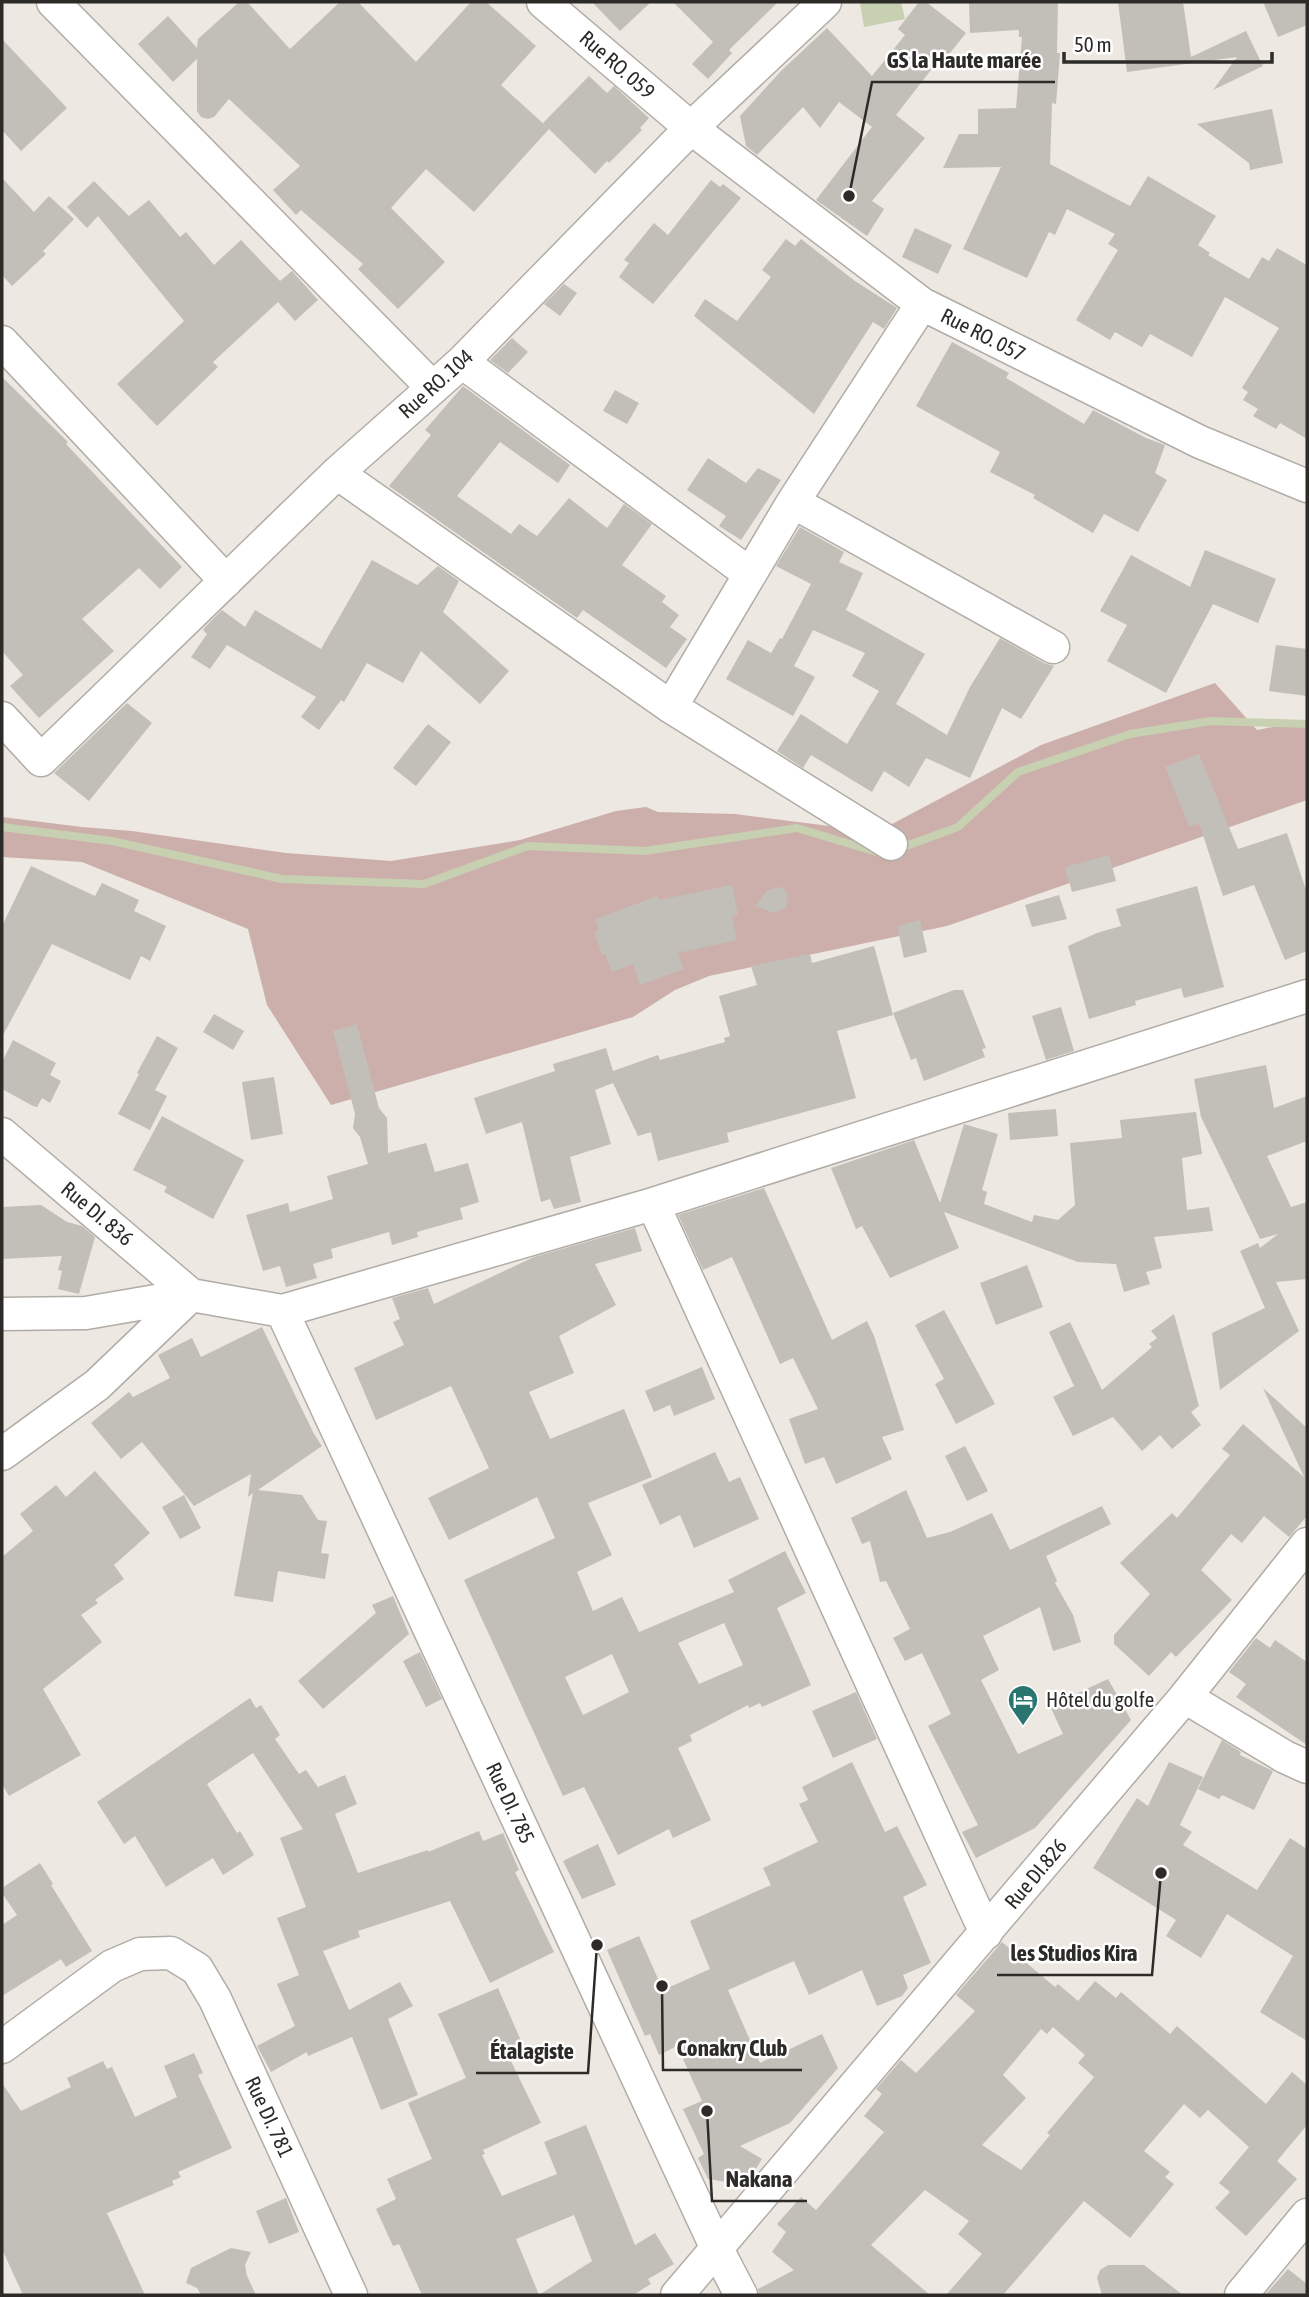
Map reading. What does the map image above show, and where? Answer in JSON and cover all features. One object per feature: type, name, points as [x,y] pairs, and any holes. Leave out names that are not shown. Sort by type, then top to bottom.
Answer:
[{"type":"street","points":[[53,2],[432,387]]},
{"type":"street","name":"Rue RO. 059","points":[[543,2],[691,128]]},
{"type":"street","name":"Rue RO. 104","points":[[2,718],[41,760],[338,473],[462,362],[691,128],[825,2]]},
{"type":"street","name":"Rue RO. 057","points":[[691,128],[922,304],[1200,442],[1307,486]]},
{"type":"street","points":[[671,707],[793,502],[922,304]]},
{"type":"street","points":[[2,342],[226,582]]},
{"type":"street","points":[[462,362],[750,574]]},
{"type":"street","points":[[338,473],[671,707],[891,844]]},
{"type":"street","points":[[793,502],[1053,647]]},
{"type":"street","points":[[2,1314],[86,1312],[191,1295],[282,1311],[653,1204],[1307,996]]},
{"type":"street","name":"Rue DI. 836","points":[[2,1134],[191,1295]]},
{"type":"street","points":[[653,1204],[986,1933]]},
{"type":"street","points":[[2,1454],[97,1385],[191,1295]]},
{"type":"street","name":"Rue DI. 785","points":[[282,1311],[717,2249],[741,2295]]},
{"type":"street","name":"Rue DI.826","points":[[677,2295],[1185,1696],[1307,1544]]},
{"type":"street","points":[[1185,1696],[1285,1757],[1307,1767]]},
{"type":"street","name":"Rue DI. 781","points":[[2,2047],[112,1966],[140,1954],[171,1953],[197,1969],[215,1999],[351,2295]]},
{"type":"street","points":[[1241,2295],[1307,2215]]},
{"type":"shaded area","points":[[901,2],[905,19],[864,27],[860,3]]},
{"type":"shaded area","points":[[1215,683],[1257,730],[1307,720],[1307,800],[947,926],[709,976],[675,990],[633,1017],[331,1105],[267,1005],[248,929],[82,862],[2,857],[2,817],[132,831],[286,853],[391,861],[520,840],[616,811],[646,807],[658,812],[735,814],[877,832],[1041,745]]},
{"type":"building","points":[[239,2],[247,2],[290,49],[340,2],[358,2],[416,62],[471,2],[486,2],[536,46],[501,85],[546,126],[543,123],[589,76],[607,93],[614,86],[649,118],[640,128],[642,130],[595,174],[549,129],[474,212],[426,169],[391,208],[445,262],[398,309],[358,269],[363,264],[301,210],[296,215],[273,190],[300,166],[229,99],[214,117],[201,117],[197,111],[197,59],[173,82],[138,44],[168,16],[197,48],[198,39]]},
{"type":"building","points":[[592,2],[651,2],[620,31]]},
{"type":"building","points":[[673,2],[778,2],[729,50],[732,53],[708,79],[692,64],[713,42]]},
{"type":"building","points":[[919,2],[926,2],[966,33],[942,63],[938,61],[896,115],[925,138],[872,201],[884,209],[867,236],[816,200],[872,127],[839,102],[820,128],[803,107],[757,155],[746,146],[740,116],[781,71],[827,28],[872,76],[905,35],[898,29]]},
{"type":"building","points":[[969,2],[1058,2],[1057,53],[1060,53],[1056,104],[1052,103],[1050,164],[1130,206],[1148,176],[1216,216],[1198,245],[1210,253],[1208,255],[1249,279],[1262,257],[1269,261],[1277,248],[1307,265],[1307,439],[1280,423],[1276,429],[1253,416],[1258,409],[1243,400],[1248,392],[1242,388],[1279,328],[1225,297],[1192,357],[1150,334],[1142,347],[1115,332],[1110,340],[1076,320],[1118,250],[1108,244],[1115,234],[1067,209],[1055,235],[1049,232],[1027,278],[963,249],[1001,167],[943,168],[959,134],[978,134],[978,109],[1016,108],[1022,37],[1019,37],[1019,30],[970,33]]},
{"type":"building","points":[[1118,2],[1183,2],[1191,57],[1246,31],[1263,66],[1213,90],[1237,57],[1127,72]]},
{"type":"building","points":[[1263,2],[1307,2],[1307,25],[1278,37]]},
{"type":"building","points":[[2,39],[67,108],[21,151],[2,130]]},
{"type":"building","points":[[1272,109],[1283,163],[1250,170],[1249,163],[1197,124]]},
{"type":"building","points":[[2,178],[34,212],[49,196],[74,219],[43,251],[46,254],[12,286],[2,275]]},
{"type":"building","points":[[711,180],[720,187],[723,184],[741,198],[653,304],[619,277],[629,263],[624,260],[654,223],[668,235]]},
{"type":"building","points":[[94,181],[129,216],[149,200],[180,237],[186,232],[214,265],[241,240],[280,281],[292,271],[318,300],[295,321],[278,302],[213,362],[218,367],[157,426],[117,384],[184,321],[98,216],[87,228],[67,207]]},
{"type":"building","points":[[915,228],[952,245],[938,274],[902,257]]},
{"type":"building","points":[[786,239],[795,246],[801,239],[855,281],[897,308],[884,329],[873,322],[814,414],[694,316],[705,299],[737,321],[771,277],[762,270]]},
{"type":"building","points":[[564,284],[577,293],[560,316],[544,304]]},
{"type":"building","points":[[512,338],[528,352],[508,373],[490,360]]},
{"type":"building","points":[[952,342],[1009,373],[1006,378],[1084,424],[1093,410],[1165,445],[1155,473],[1167,480],[1138,532],[1104,514],[1093,533],[1033,498],[1035,495],[990,472],[1000,452],[916,406]]},
{"type":"building","points":[[2,377],[68,442],[66,444],[182,567],[160,589],[139,568],[82,619],[114,651],[39,718],[10,686],[23,675],[2,651]]},
{"type":"building","points":[[463,386],[570,465],[558,483],[500,442],[457,496],[511,534],[519,524],[537,536],[569,498],[607,528],[624,504],[652,524],[622,565],[666,596],[662,602],[679,615],[670,627],[687,639],[666,668],[583,610],[577,618],[389,486],[431,435],[425,430]]},
{"type":"building","points":[[615,390],[639,403],[627,424],[603,411]]},
{"type":"building","points":[[708,458],[746,483],[758,468],[781,480],[741,540],[719,526],[726,516],[687,490]]},
{"type":"building","points":[[800,527],[844,552],[839,562],[863,573],[846,610],[925,654],[896,704],[947,735],[970,687],[1000,638],[1054,666],[1021,719],[1002,708],[970,778],[926,758],[909,787],[884,771],[872,792],[811,755],[803,768],[777,751],[801,714],[847,744],[879,691],[852,676],[865,653],[813,630],[794,666],[815,677],[793,716],[726,679],[748,640],[771,653],[780,638],[782,639],[811,584],[776,566]]},
{"type":"building","points":[[1205,550],[1276,579],[1258,623],[1213,604],[1166,693],[1107,661],[1127,625],[1100,611],[1131,555],[1190,587]]},
{"type":"building","points":[[372,560],[417,585],[438,566],[459,581],[443,612],[509,671],[480,704],[421,651],[403,683],[367,663],[344,702],[341,700],[319,730],[301,717],[316,697],[227,645],[210,669],[191,657],[207,634],[203,630],[222,610],[245,627],[255,610],[321,649]]},
{"type":"building","points":[[1276,645],[1307,649],[1307,696],[1269,691]]},
{"type":"building","points":[[127,703],[152,723],[89,801],[54,773]]},
{"type":"building","points":[[428,724],[451,742],[416,786],[393,768]]},
{"type":"building","points":[[1199,754],[1238,849],[1287,833],[1307,893],[1307,951],[1285,960],[1254,885],[1223,896],[1199,823],[1189,827],[1165,767]]},
{"type":"building","points":[[1109,855],[1116,881],[1072,892],[1065,867]]},
{"type":"building","points":[[31,866],[95,896],[102,883],[139,900],[134,911],[166,926],[150,961],[141,956],[130,980],[52,944],[2,1037],[2,926]]},
{"type":"building","points":[[732,885],[738,914],[732,916],[737,940],[678,953],[684,969],[640,985],[633,964],[612,972],[594,932],[599,930],[595,919],[658,896],[659,900]]},
{"type":"building","points":[[1197,886],[1224,987],[1184,998],[1181,988],[1135,1001],[1136,1005],[1089,1019],[1068,946],[1121,926],[1116,909]]},
{"type":"building","points":[[779,887],[788,895],[786,908],[774,913],[755,906],[767,890]]},
{"type":"building","points":[[1059,895],[1067,919],[1032,927],[1025,905]]},
{"type":"building","points":[[920,920],[927,952],[904,958],[897,926]]},
{"type":"building","points":[[874,946],[893,1015],[837,1031],[856,1098],[727,1133],[729,1142],[658,1161],[651,1132],[638,1136],[613,1083],[595,1090],[611,1144],[570,1157],[581,1202],[554,1209],[550,1199],[541,1202],[522,1122],[486,1134],[474,1098],[555,1071],[553,1064],[606,1048],[613,1071],[658,1055],[660,1060],[725,1042],[724,1038],[730,1036],[719,996],[757,985],[751,966],[810,954],[812,963]]},
{"type":"building","points":[[954,990],[963,990],[986,1048],[982,1049],[985,1057],[924,1081],[916,1058],[911,1060],[893,1013]]},
{"type":"building","points":[[1061,1007],[1074,1051],[1046,1060],[1032,1016]]},
{"type":"building","points":[[214,1014],[244,1031],[233,1050],[203,1032]]},
{"type":"building","points":[[357,1024],[379,1108],[387,1118],[388,1153],[426,1143],[435,1172],[468,1163],[479,1202],[460,1208],[463,1219],[417,1232],[418,1237],[392,1245],[389,1232],[331,1249],[333,1258],[313,1264],[317,1278],[286,1287],[280,1266],[263,1271],[246,1215],[288,1203],[290,1212],[333,1199],[327,1176],[368,1164],[360,1137],[353,1128],[355,1114],[333,1031]]},
{"type":"building","points":[[157,1036],[178,1048],[155,1090],[167,1096],[150,1130],[118,1114]]},
{"type":"building","points":[[13,1040],[56,1063],[50,1075],[61,1081],[50,1103],[42,1098],[37,1107],[33,1106],[2,1089],[2,1062]]},
{"type":"building","points":[[1266,1065],[1274,1108],[1307,1096],[1307,1141],[1267,1156],[1291,1207],[1307,1202],[1307,1279],[1276,1282],[1299,1331],[1220,1390],[1212,1333],[1265,1308],[1240,1251],[1258,1243],[1260,1248],[1278,1234],[1260,1239],[1201,1117],[1194,1079]]},
{"type":"building","points":[[274,1077],[283,1134],[251,1140],[242,1082]]},
{"type":"building","points":[[1056,1109],[1058,1136],[1010,1140],[1008,1113]]},
{"type":"building","points":[[1196,1112],[1202,1154],[1182,1158],[1187,1210],[1209,1207],[1213,1231],[1154,1237],[1162,1268],[1146,1272],[1150,1284],[1124,1292],[1116,1264],[1078,1262],[944,1212],[959,1248],[890,1278],[862,1226],[856,1229],[831,1168],[914,1140],[940,1203],[964,1124],[998,1134],[982,1190],[987,1192],[984,1204],[1032,1222],[1034,1215],[1058,1220],[1075,1205],[1070,1143],[1122,1138],[1120,1120]]},
{"type":"building","points":[[162,1116],[244,1160],[213,1219],[164,1192],[167,1187],[133,1170]]},
{"type":"building","points":[[764,1188],[832,1340],[867,1321],[904,1430],[882,1437],[892,1459],[836,1484],[824,1457],[805,1464],[789,1419],[818,1409],[793,1358],[780,1364],[732,1257],[703,1270],[678,1215]]},
{"type":"building","points":[[41,1205],[67,1222],[82,1226],[95,1237],[79,1294],[58,1289],[62,1271],[58,1270],[62,1256],[2,1259],[2,1207]]},
{"type":"building","points":[[635,1228],[642,1251],[595,1264],[616,1305],[559,1336],[574,1373],[529,1392],[550,1439],[624,1409],[652,1477],[588,1503],[612,1555],[577,1572],[593,1611],[622,1597],[639,1632],[734,1592],[728,1580],[785,1551],[806,1593],[777,1608],[811,1685],[762,1707],[760,1703],[749,1708],[748,1705],[690,1735],[692,1741],[678,1748],[711,1820],[673,1838],[669,1829],[618,1855],[584,1787],[563,1796],[464,1580],[555,1538],[537,1497],[449,1540],[428,1498],[489,1468],[451,1386],[376,1420],[354,1368],[404,1345],[393,1322],[400,1319],[392,1298],[428,1288],[434,1304],[534,1257]],"holes":[[[724,1623],[743,1665],[699,1684],[678,1643]],[[612,1654],[629,1692],[583,1715],[565,1677]]]},
{"type":"building","points":[[1027,1265],[1043,1307],[996,1325],[980,1283]]},
{"type":"building","points":[[944,1310],[995,1404],[956,1424],[935,1384],[944,1379],[915,1325]]},
{"type":"building","points":[[1174,1314],[1199,1406],[1191,1412],[1201,1425],[1172,1449],[1160,1435],[1142,1451],[1113,1417],[1073,1436],[1053,1397],[1074,1386],[1049,1332],[1070,1322],[1102,1390],[1152,1347],[1149,1344],[1157,1338],[1151,1331]]},
{"type":"building","points":[[262,1327],[322,1446],[258,1490],[302,1495],[318,1520],[327,1521],[321,1553],[329,1554],[325,1579],[278,1571],[273,1602],[234,1596],[253,1493],[248,1497],[251,1474],[194,1506],[142,1442],[121,1459],[91,1423],[129,1392],[133,1397],[170,1378],[158,1355],[192,1338],[201,1357]]},
{"type":"building","points":[[702,1367],[715,1399],[674,1416],[670,1405],[654,1412],[645,1391]]},
{"type":"building","points":[[1263,1388],[1307,1428],[1307,1516],[1289,1537],[1264,1516],[1242,1543],[1231,1534],[1201,1570],[1232,1600],[1176,1657],[1171,1652],[1149,1676],[1114,1644],[1114,1635],[1150,1594],[1120,1563],[1172,1513],[1177,1518],[1230,1455],[1222,1449],[1243,1424],[1304,1477]]},
{"type":"building","points":[[965,1446],[988,1491],[967,1501],[945,1456]]},
{"type":"building","points":[[715,1452],[729,1482],[740,1477],[759,1519],[694,1548],[680,1515],[660,1525],[642,1485]]},
{"type":"building","points":[[95,1471],[150,1533],[114,1565],[124,1579],[95,1600],[98,1603],[81,1615],[102,1642],[43,1689],[81,1755],[9,1796],[2,1784],[2,1557],[33,1531],[20,1514],[56,1485],[66,1497]]},
{"type":"building","points":[[906,1490],[927,1538],[950,1532],[992,1513],[1010,1550],[1102,1506],[1111,1524],[1046,1556],[1057,1581],[1055,1583],[1073,1615],[1081,1642],[1053,1651],[1040,1607],[983,1636],[999,1670],[981,1680],[1018,1754],[1063,1734],[1050,1706],[1108,1679],[1131,1720],[1035,1828],[976,1858],[962,1832],[978,1825],[928,1726],[951,1714],[922,1653],[905,1661],[893,1638],[910,1629],[886,1581],[880,1582],[870,1541],[862,1544],[851,1518]]},
{"type":"building","points":[[184,1495],[201,1528],[180,1539],[162,1507]]},
{"type":"building","points":[[393,1596],[409,1634],[323,1709],[298,1681],[376,1613],[372,1605]]},
{"type":"building","points":[[1256,1638],[1270,1648],[1275,1640],[1307,1662],[1307,1745],[1236,1697],[1246,1684],[1229,1672]]},
{"type":"building","points":[[420,1652],[442,1699],[426,1707],[403,1661]]},
{"type":"building","points":[[856,1692],[877,1739],[833,1758],[812,1711]]},
{"type":"building","points":[[250,1698],[256,1708],[261,1705],[280,1735],[275,1739],[299,1774],[306,1770],[318,1787],[345,1775],[357,1804],[335,1814],[358,1873],[428,1852],[479,1831],[483,1841],[503,1833],[519,1870],[515,1872],[554,1952],[490,1983],[450,1901],[358,1931],[360,1937],[323,1951],[349,2010],[400,1982],[413,2006],[388,2019],[418,2095],[381,2110],[352,2037],[308,2056],[307,2052],[271,2072],[257,2046],[295,2026],[277,1984],[299,1975],[277,1918],[306,1907],[280,1838],[303,1829],[253,1753],[207,1784],[254,1855],[223,1875],[213,1858],[166,1887],[135,1836],[124,1844],[97,1802]]},
{"type":"building","points":[[1222,1740],[1241,1752],[1240,1755],[1273,1771],[1254,1810],[1222,1795],[1219,1799],[1198,1789]]},
{"type":"building","points":[[852,1762],[885,1832],[897,1826],[927,1885],[903,1897],[931,1963],[903,1975],[908,1988],[902,1996],[877,2006],[862,1970],[809,1995],[794,1961],[728,1990],[760,2063],[822,2034],[838,2068],[790,2123],[740,2146],[762,2159],[746,2185],[708,2179],[698,2158],[704,2154],[683,2109],[702,2101],[677,2046],[659,2055],[650,2034],[645,2036],[607,1950],[639,1936],[663,1990],[710,1969],[690,1921],[771,1885],[763,1868],[818,1842],[799,1804],[808,1800],[802,1787]]},
{"type":"building","points":[[1169,1762],[1203,1777],[1180,1825],[1192,1832],[1183,1845],[1257,1890],[1290,1838],[1307,1849],[1307,2041],[1260,2012],[1293,1956],[1227,1914],[1201,1958],[1166,1936],[1176,1920],[1093,1868],[1137,1798],[1148,1806]]},
{"type":"building","points":[[598,1844],[616,1885],[582,1899],[563,1861]]},
{"type":"building","points":[[40,1863],[92,1951],[66,1967],[61,1959],[2,1996],[2,1925],[17,1915],[2,1893],[2,1888]]},
{"type":"building","points":[[1002,1942],[1055,1987],[1058,1984],[1078,2001],[1095,1981],[1116,1998],[1121,1992],[1170,2034],[1177,2026],[1266,2104],[1292,2072],[1307,2085],[1307,2125],[1277,2161],[1297,2179],[1246,2236],[1215,2208],[1230,2192],[1219,2183],[1249,2147],[1208,2110],[1200,2118],[1184,2104],[1144,2151],[1170,2172],[1165,2177],[1174,2184],[1130,2238],[1084,2201],[1003,2295],[946,2295],[982,2254],[958,2234],[969,2221],[925,2190],[871,2245],[930,2295],[759,2295],[758,2289],[794,2270],[772,2252],[786,2232],[777,2224],[801,2197],[816,2210],[884,2132],[864,2116],[882,2094],[876,2089],[901,2060],[916,2073],[975,2011],[956,1995]],"holes":[[[1053,2027],[1085,2055],[1078,2063],[1094,2077],[1047,2133],[1050,2135],[1021,2170],[982,2145],[1026,2098],[1003,2075],[1041,2029],[1047,2034]]]},
{"type":"building","points":[[498,1988],[525,2050],[509,2057],[541,2123],[483,2150],[485,2154],[482,2155],[502,2196],[557,2174],[544,2142],[586,2125],[635,2245],[655,2233],[674,2264],[648,2279],[651,2284],[633,2295],[539,2295],[422,2295],[399,2244],[393,2246],[376,2209],[396,2199],[387,2179],[432,2159],[408,2103],[466,2078],[438,2014]],"holes":[[[574,2215],[592,2261],[539,2295],[516,2239]]]},
{"type":"building","points":[[194,2053],[203,2073],[198,2075],[232,2148],[178,2172],[181,2177],[172,2181],[174,2185],[107,2213],[145,2295],[23,2295],[2,2249],[2,2083],[21,2111],[71,2087],[67,2078],[103,2061],[107,2069],[112,2067],[135,2117],[177,2097],[164,2066]]},
{"type":"building","points":[[286,2198],[299,2232],[269,2244],[256,2211]]},
{"type":"building","points":[[231,2248],[251,2252],[245,2265],[256,2295],[201,2295],[197,2288],[186,2283],[191,2268]]},
{"type":"building","points":[[1108,2265],[1144,2265],[1183,2295],[1102,2295],[1097,2278],[1100,2270]]},
{"type":"building","points":[[1288,2269],[1307,2284],[1307,2295],[1265,2295]]},
{"type":"waterway","points":[[898,849],[958,827],[1018,772],[1130,734],[1211,721],[1307,724]]},
{"type":"waterway","points":[[2,827],[112,841],[282,879],[424,884],[528,846],[645,851],[797,828],[880,853]]},
{"type":"place","name":"GS la Haute marée","points":[[849,196]]},
{"type":"place","name":"Hôtel du golfe","points":[[1023,1727]]},
{"type":"place","name":"les Studios Kira","points":[[1161,1873]]},
{"type":"place","name":"Étalagiste","points":[[597,1945]]},
{"type":"place","name":"Conakry Club","points":[[662,1986]]},
{"type":"place","name":"Nakana","points":[[707,2111]]}]
